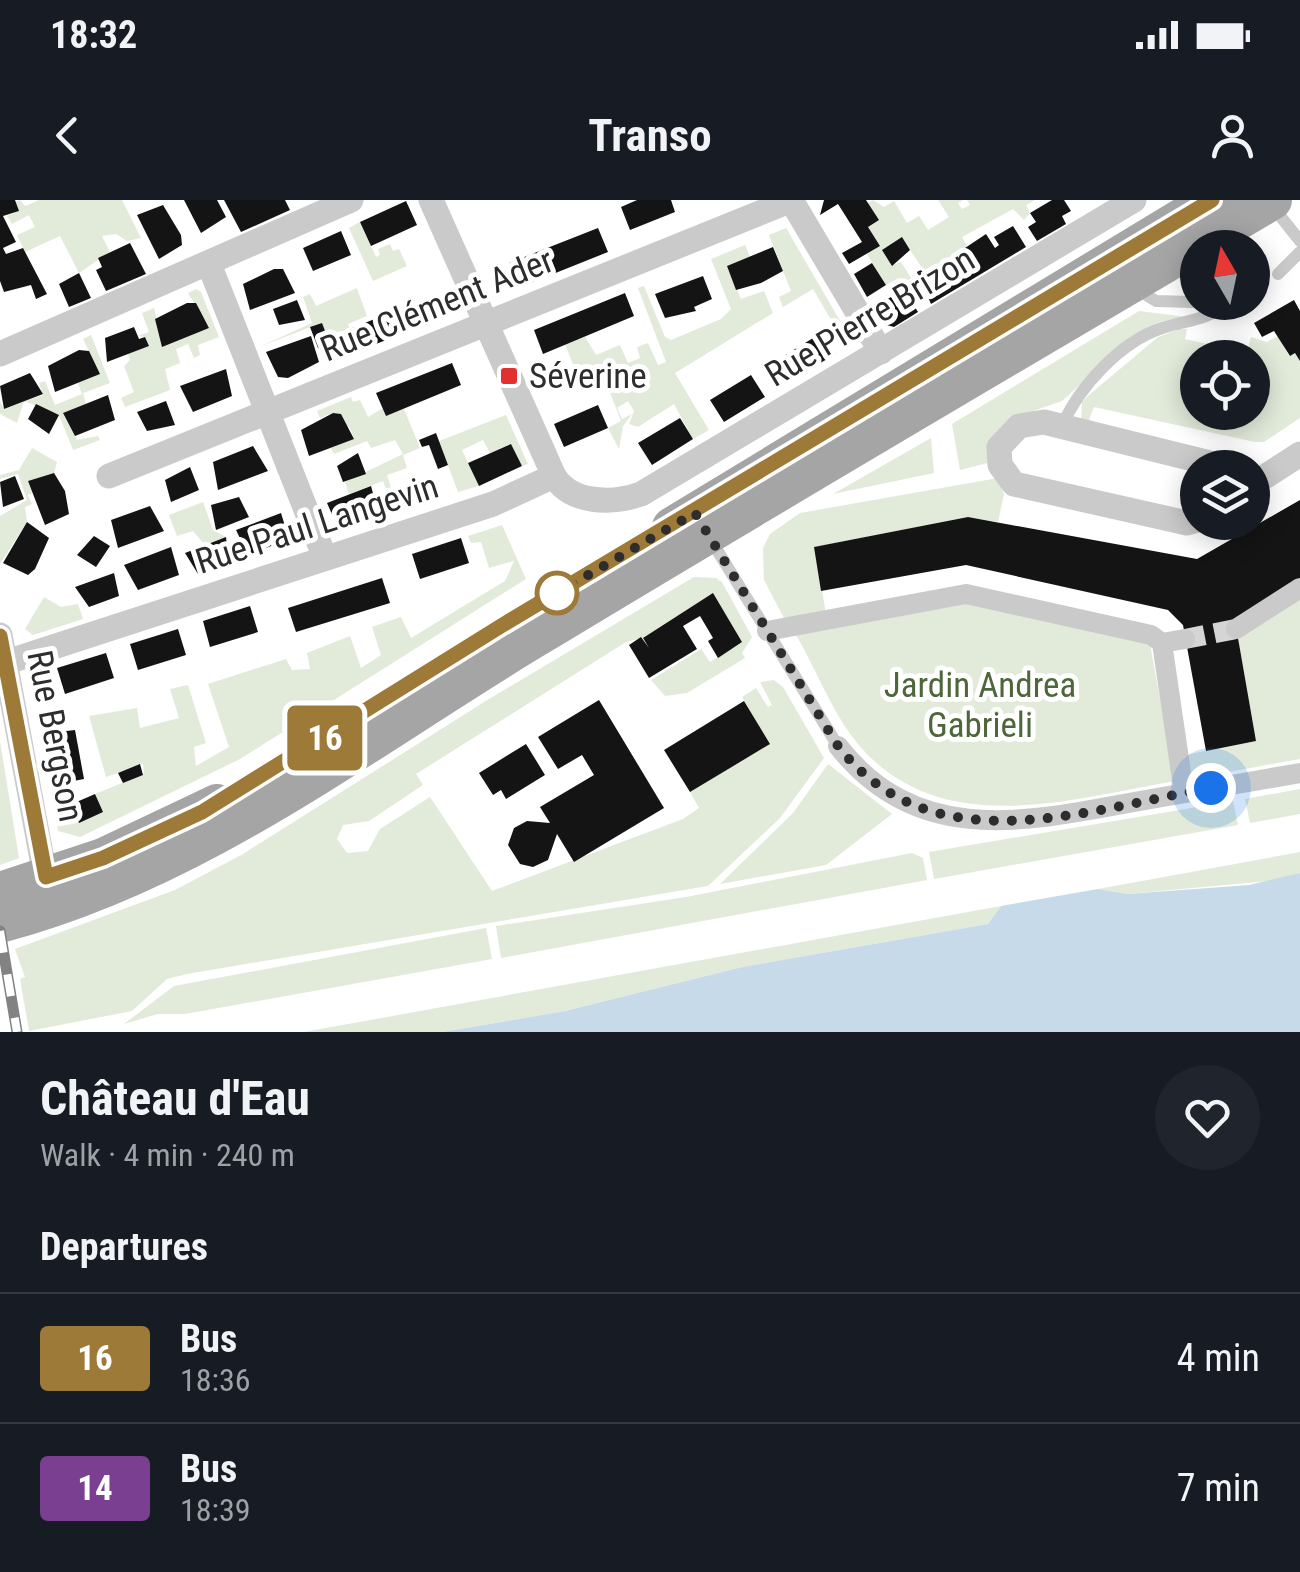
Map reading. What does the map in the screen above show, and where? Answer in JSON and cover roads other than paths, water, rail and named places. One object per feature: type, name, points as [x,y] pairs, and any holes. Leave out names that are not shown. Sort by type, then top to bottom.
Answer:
[{"type":"main road","points":[[702,525],[1212,200]]},
{"type":"main road","points":[[0,924],[119,851],[202,812],[501,626],[702,525],[1136,290],[1286,222]]},
{"type":"main road","points":[[1136,290],[1169,286],[1180,279]]},
{"type":"main road","points":[[0,892],[48,892]]},
{"type":"street","points":[[0,354],[352,200]]},
{"type":"street","points":[[431,200],[554,476]]},
{"type":"street","points":[[791,200],[882,352]]},
{"type":"street","name":"Rue Clément Ader","points":[[109,476],[791,200]]},
{"type":"street","name":"Rue Pierre Brizon","points":[[554,476],[566,492],[586,499],[641,494],[1134,200]]},
{"type":"street","points":[[209,264],[325,558]]},
{"type":"street","points":[[1180,456],[1031,422],[1010,432],[999,456],[1008,482],[1180,521]]},
{"type":"street","points":[[1270,471],[1300,454]]},
{"type":"street","name":"Rue Paul Langevin","points":[[7,662],[492,504],[554,476]]},
{"type":"street","points":[[1236,629],[1300,588]]},
{"type":"street","points":[[767,631],[966,594],[1142,632],[1162,644],[1185,639]]},
{"type":"street","name":"Rue Bergson","points":[[0,635],[48,892]]},
{"type":"street","points":[[1162,644],[1184,793]]},
{"type":"street","points":[[838,746],[860,772],[890,794],[948,817],[976,822],[1066,814],[1300,772]]},
{"type":"lane","points":[[1278,274],[1286,222]]},
{"type":"lane","points":[[1136,290],[1156,301],[1180,302]]},
{"type":"lane","points":[[1062,426],[1088,384],[1150,333],[1203,320]]},
{"type":"lane","points":[[702,525],[838,746]]},
{"type":"water","points":[[1300,873],[1300,1032],[442,1032],[565,1011],[742,967],[988,924],[1001,906],[1098,889],[1127,894],[1249,885]]},
{"type":"tunnel","points":[[1185,639],[1236,629]]},
{"type":"railway","points":[[0,931],[17,1032]]},
{"type":"place","name":"Séverine","points":[[509,376]]},
{"type":"park label","name":"Jardin Andrea Gabrieli","points":[[980,705]]}]
